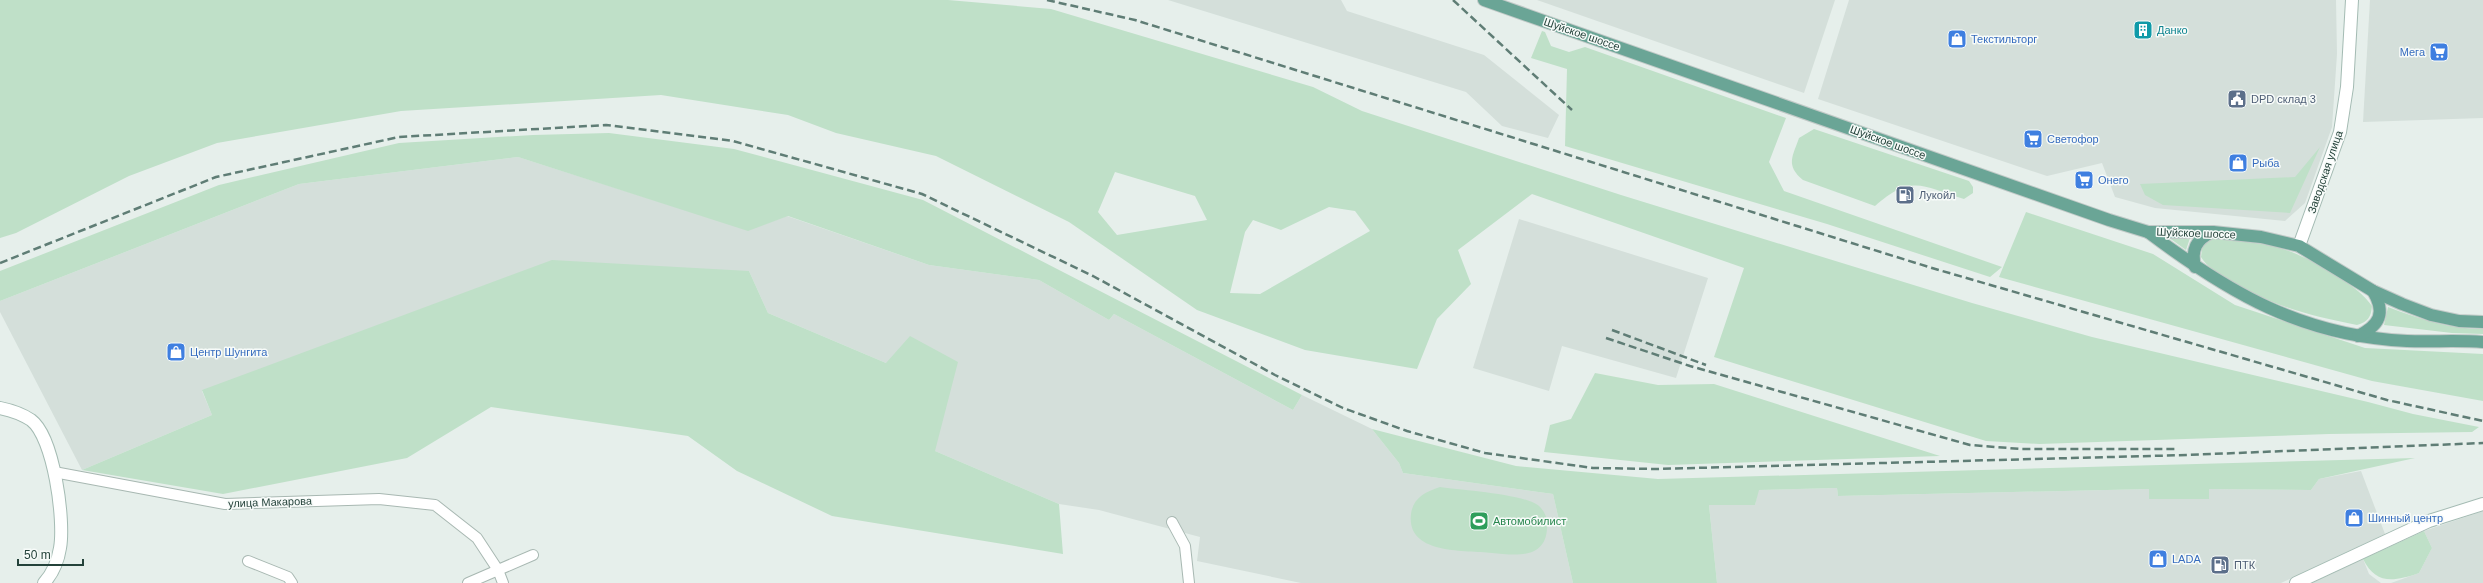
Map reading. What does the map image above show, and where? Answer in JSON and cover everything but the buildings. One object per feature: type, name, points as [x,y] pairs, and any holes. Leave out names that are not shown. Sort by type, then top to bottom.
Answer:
[{"type":"main road","name":"Шуйское шоссе","points":[[1484,0],[2148,232],[2213,232],[2261,237],[2299,246],[2373,291],[2431,315],[2459,321],[2483,322]]},
{"type":"main road","name":"Заводская улица","points":[[2299,246],[2340,132],[2347,87],[2352,0]]},
{"type":"main road","points":[[2148,232],[2195,267],[2253,302],[2298,320],[2358,336],[2407,341],[2483,342]]},
{"type":"main road","points":[[2195,267],[2192,256],[2194,247],[2200,238],[2213,232]]},
{"type":"main road","points":[[2358,336],[2370,330],[2377,323],[2380,306],[2373,291]]},
{"type":"main road","points":[[0,408],[12,411],[32,421],[43,438],[54,472],[62,520],[60,548],[52,573],[44,583]]},
{"type":"main road","points":[[2296,583],[2429,521],[2483,504]]},
{"type":"street","name":"улица Макарова","points":[[54,472],[225,504],[379,499],[422,502],[435,505],[477,538],[498,570],[503,583]]},
{"type":"street","points":[[1172,522],[1185,546],[1189,583]]},
{"type":"street","points":[[468,583],[533,555]]},
{"type":"street","points":[[248,561],[288,577],[292,583]]},
{"type":"shaded area","points":[[1168,0],[1341,0],[1347,11],[1484,55],[1559,115],[1548,138],[1502,126],[1466,92]]},
{"type":"shaded area","points":[[1537,0],[1835,0],[1804,93]]},
{"type":"shaded area","points":[[1849,0],[2336,0],[2337,54],[2332,127],[2305,203],[2285,221],[2155,208],[2115,197],[2102,163],[2047,176],[1818,99]]},
{"type":"shaded area","points":[[2370,0],[2483,0],[2483,118],[2363,122]]},
{"type":"shaded area","points":[[518,157],[748,230],[787,216],[929,265],[1039,280],[1109,320],[1114,314],[1293,410],[1302,395],[1372,429],[1399,463],[1403,473],[1553,494],[1573,583],[1301,583],[1197,561],[1200,537],[1099,510],[1059,504],[935,451],[886,363],[768,313],[749,271],[202,391],[212,415],[82,470],[0,312],[0,301],[299,184]]},
{"type":"shaded area","points":[[1519,219],[1708,278],[1676,378],[1562,346],[1549,391],[1473,368]]},
{"type":"shaded area","points":[[2361,471],[2385,534],[2281,583],[1717,583],[1709,505],[1755,505],[1758,490],[1837,488],[1838,496],[2149,489],[2149,498],[2209,499],[2209,489],[2311,490],[2319,479]]},
{"type":"shaded area","points":[[2483,511],[2483,583],[2391,583],[2419,573],[2432,548],[2424,531]]},
{"type":"shaded area","points":[[2363,559],[2369,574],[2381,583],[2312,583]]},
{"type":"green space","points":[[0,0],[948,0],[1051,9],[1313,87],[1362,111],[1621,195],[1972,303],[2092,337],[2413,414],[2479,427],[2472,432],[2329,434],[2039,444],[1986,441],[1714,357],[1744,268],[1532,194],[1458,250],[1471,284],[1437,319],[1417,369],[1305,350],[1197,310],[1069,222],[936,156],[836,133],[788,115],[661,95],[401,111],[217,143],[129,176],[16,233],[0,238]],"holes":[[[1115,172],[1195,196],[1207,220],[1117,235],[1098,212]],[[1329,207],[1355,211],[1370,231],[1260,294],[1230,293],[1245,232],[1253,220],[1281,230]]]},
{"type":"green space","points":[[1542,31],[1545,32],[1551,46],[1569,52],[1585,47],[1786,118],[1769,162],[1784,191],[2002,267],[1990,277],[1827,224],[1565,146],[1567,69],[1531,58]]},
{"type":"green space","points":[[1814,129],[1969,181],[1973,187],[1973,193],[1964,199],[1927,187],[1908,186],[1888,196],[1875,206],[1803,180],[1797,175],[1792,165],[1793,155],[1799,138]]},
{"type":"green space","points":[[609,133],[734,149],[923,200],[1302,395],[1293,410],[1114,314],[1109,320],[1039,280],[929,265],[788,216],[748,231],[518,157],[299,184],[0,301],[0,271],[219,185],[399,143],[533,135]]},
{"type":"green space","points":[[2320,147],[2290,213],[2163,205],[2145,195],[2140,184],[2295,177]]},
{"type":"green space","points":[[2026,212],[2153,254],[2235,305],[2365,348],[2483,354],[2483,401],[2372,381],[1999,277]]},
{"type":"green space","points":[[2168,237],[2190,238],[2186,250]]},
{"type":"green space","points":[[2220,238],[2281,248],[2310,260],[2346,282],[2365,298],[2372,306],[2370,316],[2366,321],[2357,325],[2306,313],[2274,303],[2242,288],[2212,269],[2201,257],[2203,243],[2209,239]]},
{"type":"green space","points":[[552,260],[749,271],[768,313],[886,363],[910,336],[958,362],[935,451],[1059,504],[1063,554],[832,516],[737,471],[688,436],[491,407],[407,458],[223,494],[82,470],[212,415],[202,390]]},
{"type":"green space","points":[[2388,307],[2412,316],[2446,325],[2470,329],[2483,329],[2483,334],[2452,333],[2384,325]]},
{"type":"green space","points":[[1595,373],[1658,385],[1714,384],[1940,456],[1668,465],[1544,452],[1550,425],[1571,419]]},
{"type":"green space","points":[[1372,429],[1516,466],[1658,479],[2415,458],[2319,479],[2311,490],[2209,489],[2209,499],[2149,499],[2149,489],[1838,496],[1837,488],[1759,490],[1755,505],[1709,505],[1717,583],[1573,583],[1553,494],[1403,473],[1399,463]]},
{"type":"green space","name":"Автомобилист","points":[[1440,487],[1508,496],[1533,503],[1540,507],[1547,520],[1545,539],[1541,546],[1535,551],[1519,554],[1453,550],[1427,544],[1418,537],[1412,527],[1412,508],[1421,496]]},
{"type":"green space","points":[[2424,531],[2432,548],[2419,573],[2400,578],[2385,579],[2373,573],[2363,559]]},
{"type":"railway","points":[[1047,0],[1135,20],[1932,268],[2387,400],[2483,421]]},
{"type":"railway","points":[[1453,0],[1572,110]]},
{"type":"railway","points":[[0,263],[216,177],[399,137],[606,125],[733,141],[922,194],[1093,276],[1275,375],[1343,408],[1407,431],[1485,453],[1593,468],[1655,469],[2187,455],[2483,443]]},
{"type":"railway","points":[[1612,330],[1706,365]]},
{"type":"railway","points":[[1606,338],[1690,366],[1970,445],[2021,449],[2177,449]]},
{"type":"place","name":"Данко","points":[[2143,30]]},
{"type":"place","name":"Текстильторг","points":[[1957,39]]},
{"type":"place","name":"Мега","points":[[2439,52]]},
{"type":"place","name":"DPD склад 3","points":[[2237,99]]},
{"type":"place","name":"Светофор","points":[[2033,139]]},
{"type":"place","name":"Рыба","points":[[2238,163]]},
{"type":"place","name":"Онего","points":[[2084,180]]},
{"type":"place","name":"Лукойл","points":[[1905,195]]},
{"type":"place","name":"Центр Шунгита","points":[[176,352]]},
{"type":"place","name":"Шинный центр","points":[[2354,518]]},
{"type":"place","name":"Автомобилист","points":[[1479,521]]},
{"type":"place","name":"LADA","points":[[2158,559]]},
{"type":"place","name":"ПТК","points":[[2220,565]]}]
